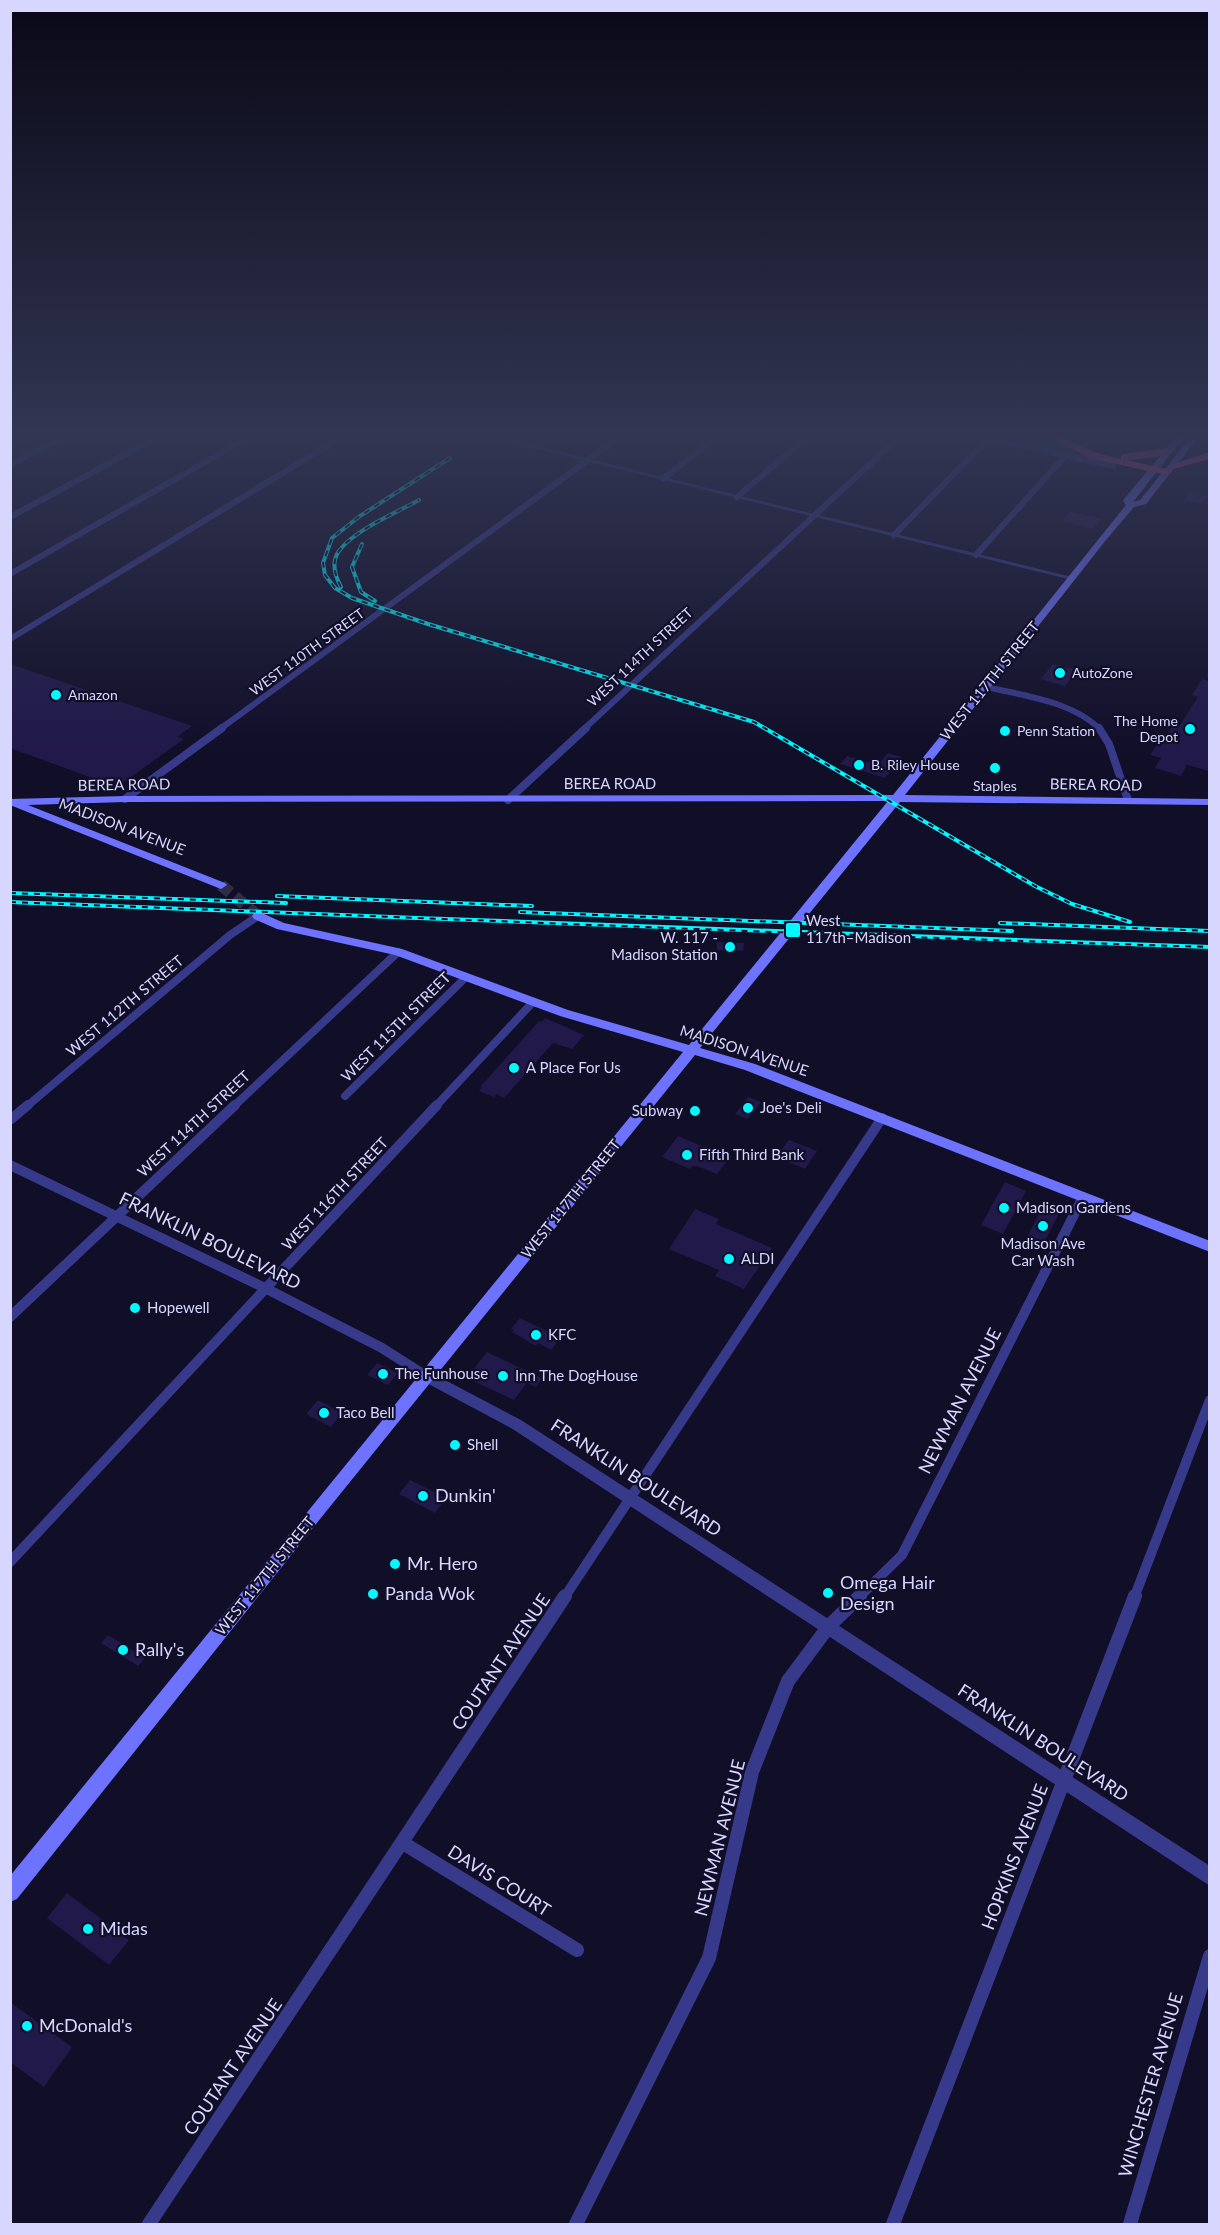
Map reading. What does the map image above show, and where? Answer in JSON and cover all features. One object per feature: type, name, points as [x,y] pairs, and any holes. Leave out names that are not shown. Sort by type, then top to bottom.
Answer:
[{"type":"main road","name":"WEST 117TH STREET","points":[[10,1892],[426,1376],[987,687],[1100,542]]},
{"type":"main road","name":"BEREA ROAD","points":[[11,801],[895,798],[1209,802]]},
{"type":"main road","name":"MADISON AVENUE","points":[[11,801],[221,885]]},
{"type":"main road","name":"MADISON AVENUE","points":[[258,916],[281,926],[398,952],[533,1002],[750,1067],[1209,1248]]},
{"type":"street","points":[[10,574],[65,542]]},
{"type":"street","points":[[10,639],[169,542]]},
{"type":"street","name":"WEST 110TH STREET","points":[[125,799],[476,542]]},
{"type":"street","name":"WEST 114TH STREET","points":[[508,800],[783,542]]},
{"type":"street","points":[[924,542],[1072,578]]},
{"type":"street","points":[[976,555],[987,542]]},
{"type":"street","points":[[987,687],[1063,708],[1091,721],[1103,732],[1128,800]]},
{"type":"street","name":"WEST 112TH STREET","points":[[10,1120],[230,935],[258,916]]},
{"type":"street","name":"WEST 114TH STREET","points":[[10,1317],[398,952]]},
{"type":"street","name":"WEST 115TH STREET","points":[[345,1096],[466,976]]},
{"type":"street","name":"WEST 116TH STREET","points":[[10,1562],[533,1002]]},
{"type":"street","name":"COUTANT AVENUE","points":[[149,2224],[882,1118]]},
{"type":"street","name":"FRANKLIN BOULEVARD","points":[[10,1165],[267,1289],[382,1348],[426,1376],[516,1425],[829,1626],[1209,1877]]},
{"type":"street","name":"NEWMAN AVENUE","points":[[576,2224],[709,1958],[752,1772],[788,1681],[829,1626],[902,1555],[1083,1197]]},
{"type":"street","name":"HOPKINS AVENUE","points":[[893,2224],[1209,1400]]},
{"type":"street","name":"DAVIS COURT","points":[[403,1843],[577,1950]]},
{"type":"street","name":"WINCHESTER AVENUE","points":[[1130,2224],[1209,1956]]},
{"type":"building","name":"Amazon","points":[[10,664],[192,726],[177,737],[184,739],[117,787],[10,748]]},
{"type":"building","name":"AutoZone","points":[[1053,664],[1077,670],[1065,686],[1041,679]]},
{"type":"building","name":"The Home Depot","points":[[1202,679],[1209,681],[1209,771],[1187,765],[1181,776],[1155,768],[1161,758],[1150,755],[1174,724],[1180,725],[1198,697],[1192,695]]},
{"type":"building","name":"B. Riley House","points":[[888,753],[902,757],[885,778],[840,764],[847,756],[878,765]]},
{"type":"building","name":"W. 117 - Madison Station","points":[[717,942],[744,943],[743,951],[717,950]]},
{"type":"building","name":"A Place For Us","points":[[545,1018],[584,1035],[572,1049],[553,1043],[504,1098],[479,1091],[482,1087],[480,1087],[539,1021],[542,1022]]},
{"type":"building","name":"Joe's Deli","points":[[748,1097],[761,1102],[748,1119],[735,1114]]},
{"type":"building","name":"Fifth Third Bank","points":[[678,1136],[704,1147],[702,1152],[726,1162],[717,1174],[697,1166],[692,1166],[690,1169],[662,1157]]},
{"type":"building","points":[[789,1140],[817,1151],[805,1169],[776,1157]]},
{"type":"building","name":"Madison Gardens","points":[[1005,1182],[1026,1191],[1003,1234],[981,1225]]},
{"type":"building","name":"Madison Ave Car Wash","points":[[1044,1204],[1061,1210],[1041,1248],[1025,1241]]},
{"type":"building","name":"ALDI","points":[[695,1209],[719,1219],[716,1224],[772,1248],[744,1289],[715,1276],[719,1270],[669,1249]]},
{"type":"building","name":"KFC","points":[[520,1318],[561,1338],[551,1350],[538,1343],[536,1346],[512,1332],[514,1330],[511,1329]]},
{"type":"building","name":"Inn The DogHouse","points":[[487,1352],[542,1378],[536,1387],[527,1383],[514,1400],[467,1378]]},
{"type":"building","name":"The Funhouse","points":[[377,1363],[398,1373],[388,1385],[367,1375]]},
{"type":"building","name":"Taco Bell","points":[[318,1400],[342,1413],[331,1427],[306,1414]]},
{"type":"building","name":"Dunkin'","points":[[410,1480],[446,1498],[435,1513],[399,1494]]},
{"type":"building","name":"Rally's","points":[[108,1635],[145,1658],[138,1666],[101,1643]]},
{"type":"building","name":"Midas","points":[[67,1893],[129,1940],[109,1965],[47,1918]]},
{"type":"building","name":"McDonald's","points":[[10,2002],[72,2047],[44,2087],[10,2062]]},
{"type":"tunnel","points":[[221,885],[258,916]]},
{"type":"railway","points":[[330,542],[323,563],[325,575],[335,588],[352,598],[428,624],[754,722],[1035,886],[1072,904],[1130,922]]},
{"type":"railway","points":[[341,587],[335,564],[339,551],[347,542]]},
{"type":"railway","points":[[362,544],[352,567],[361,592],[375,601]]},
{"type":"railway","points":[[10,893],[286,903]]},
{"type":"railway","points":[[277,896],[532,906]]},
{"type":"railway","points":[[10,902],[1210,947]]},
{"type":"railway","points":[[520,912],[1012,931]]},
{"type":"railway","points":[[1000,923],[1210,931]]},
{"type":"place","name":"AutoZone","points":[[1060,673]]},
{"type":"place","name":"Amazon","points":[[56,695]]},
{"type":"place","name":"The Home Depot","points":[[1190,729]]},
{"type":"place","name":"Penn Station","points":[[1005,731]]},
{"type":"place","name":"B. Riley House","points":[[859,765]]},
{"type":"place","name":"Staples","points":[[995,768]]},
{"type":"place","name":"West 117th–Madison","points":[[793,930]]},
{"type":"place","name":"W. 117 - Madison Station","points":[[730,947]]},
{"type":"place","name":"A Place For Us","points":[[514,1068]]},
{"type":"place","name":"Joe's Deli","points":[[748,1108]]},
{"type":"place","name":"Subway","points":[[695,1111]]},
{"type":"place","name":"Fifth Third Bank","points":[[687,1155]]},
{"type":"place","name":"Madison Gardens","points":[[1004,1208]]},
{"type":"place","name":"Madison Ave Car Wash","points":[[1043,1226]]},
{"type":"place","name":"ALDI","points":[[729,1259]]},
{"type":"place","name":"Hopewell","points":[[135,1308]]},
{"type":"place","name":"KFC","points":[[536,1335]]},
{"type":"place","name":"The Funhouse","points":[[383,1374]]},
{"type":"place","name":"Inn The DogHouse","points":[[503,1376]]},
{"type":"place","name":"Taco Bell","points":[[324,1413]]},
{"type":"place","name":"Shell","points":[[455,1445]]},
{"type":"place","name":"Dunkin'","points":[[423,1496]]},
{"type":"place","name":"Mr. Hero","points":[[395,1564]]},
{"type":"place","name":"Omega Hair Design","points":[[828,1593]]},
{"type":"place","name":"Panda Wok","points":[[373,1594]]},
{"type":"place","name":"Rally's","points":[[123,1650]]},
{"type":"place","name":"Midas","points":[[88,1929]]},
{"type":"place","name":"McDonald's","points":[[27,2026]]}]
